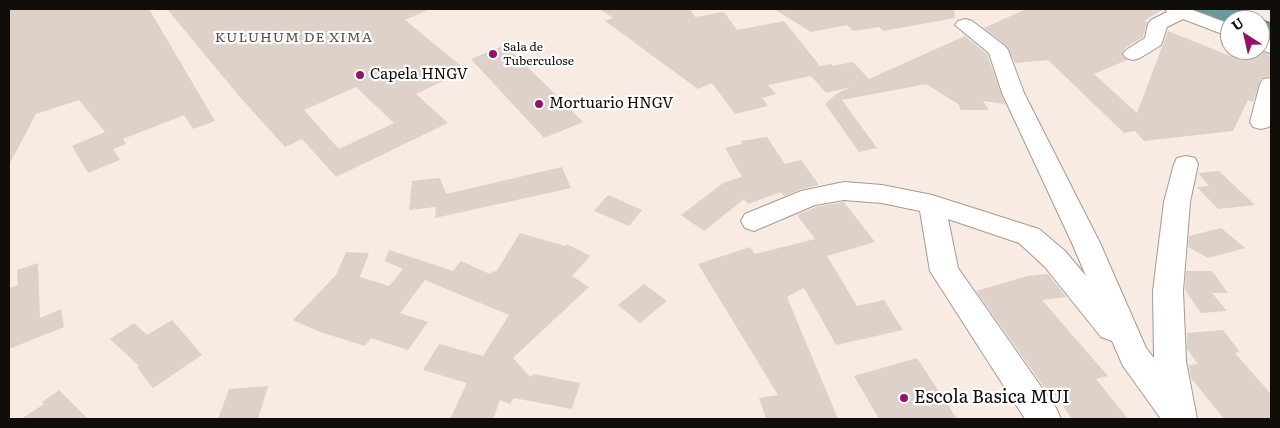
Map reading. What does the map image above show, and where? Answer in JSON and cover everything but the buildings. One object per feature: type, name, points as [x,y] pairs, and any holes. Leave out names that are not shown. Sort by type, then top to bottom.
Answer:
[{"type":"street","points":[[1133,54],[1154,41],[1158,24],[1178,10],[1220,27]]},
{"type":"street","points":[[965,25],[998,50],[1014,93],[1086,243],[1134,356]]},
{"type":"street","points":[[1262,122],[1271,84]]},
{"type":"street","points":[[1180,419],[1170,361],[1168,291],[1177,202],[1186,164]]},
{"type":"street","points":[[754,221],[810,197],[844,191],[882,194],[932,204],[1030,236],[1055,259],[1134,356],[1180,419]]},
{"type":"street","points":[[932,204],[944,271],[1044,419]]},
{"type":"water","points":[[1190,9],[1239,10],[1220,10],[1220,20]]},
{"type":"water","points":[[1270,23],[1271,23],[1270,39]]},
{"type":"place","name":"Sala de Tuberculose","points":[[493,54]]},
{"type":"place","name":"Capela HNGV","points":[[360,75]]},
{"type":"place","name":"Mortuario HNGV","points":[[539,104]]},
{"type":"place","name":"Escola Basica MUI","points":[[904,398]]},
{"type":"district","name":"KULUHUM DE XIMA","points":[[294,38]]}]
